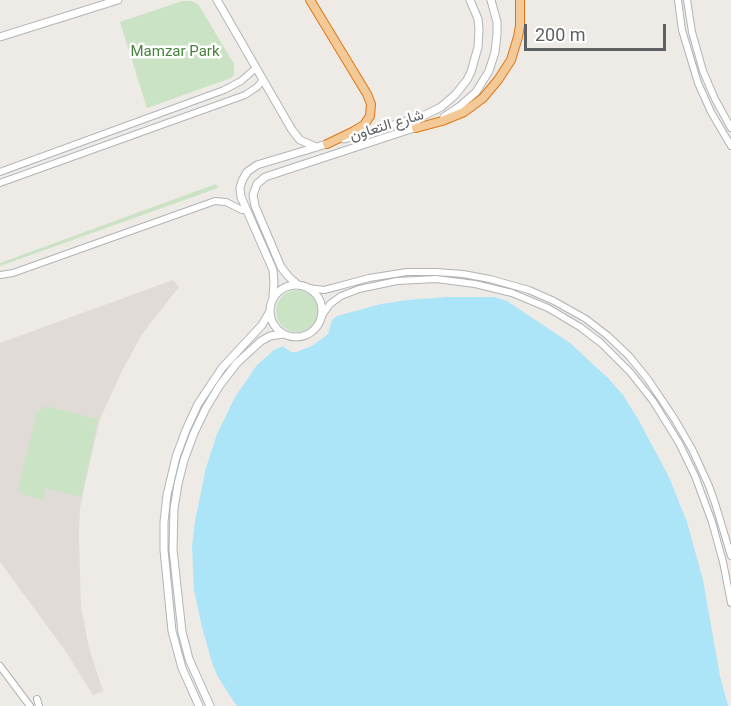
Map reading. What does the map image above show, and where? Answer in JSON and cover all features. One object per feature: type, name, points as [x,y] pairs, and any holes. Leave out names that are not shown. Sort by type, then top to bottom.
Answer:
[{"type":"highway","points":[[310,0],[367,93],[371,104],[370,116],[364,125],[327,144]]},
{"type":"highway","points":[[416,128],[464,112],[483,98],[498,80],[511,60],[518,38],[520,0]]},
{"type":"main road","points":[[0,38],[118,0]]},
{"type":"main road","points":[[217,0],[294,134],[304,142],[316,147]]},
{"type":"main road","name":"شارع التعاون","points":[[242,200],[240,191],[243,178],[250,169],[257,165],[421,117],[441,107],[455,95],[471,72],[478,47],[478,19],[470,0]]},
{"type":"main road","name":"شارع التعاون","points":[[253,197],[255,186],[265,177],[416,128],[437,120],[459,107],[476,92],[486,76],[495,52],[498,34],[491,0]]},
{"type":"main road","points":[[283,334],[272,322],[270,311],[273,297],[273,270],[242,200],[253,197],[279,262],[288,276],[298,285]]},
{"type":"main road","points":[[270,311],[258,331],[222,368],[198,404],[176,457],[167,495],[164,550],[172,631],[182,668],[198,705],[208,703],[185,646],[174,564],[174,509],[178,484],[184,460],[206,408],[237,363],[261,340],[283,334],[294,337],[306,335],[315,328],[321,317],[320,302],[308,288],[291,285],[282,288],[273,297]]},
{"type":"street","points":[[678,0],[685,42],[698,82],[711,112],[731,146]]},
{"type":"street","points":[[687,0],[692,32],[703,71],[731,129]]},
{"type":"street","points":[[0,172],[224,90],[242,81],[256,68]]},
{"type":"street","points":[[0,183],[245,95],[263,80]]},
{"type":"street","points":[[0,275],[13,273],[215,201],[226,202],[246,210]]},
{"type":"street","points":[[308,288],[324,290],[369,278],[408,272],[463,274],[497,280],[529,290],[586,319],[628,356],[669,408],[704,474],[731,556]]},
{"type":"street","points":[[321,317],[330,304],[341,296],[359,289],[397,281],[436,279],[474,284],[512,293],[548,308],[580,327],[601,343],[630,372],[653,401],[679,443],[695,476],[710,516],[723,562],[731,603]]},
{"type":"street","points":[[0,666],[30,706]]},
{"type":"shaded area","points":[[173,280],[179,287],[142,334],[100,419],[80,508],[81,607],[89,648],[103,691],[93,695],[64,649],[0,562],[0,343]]},
{"type":"green space","name":"Mamzar Park","points":[[182,1],[198,4],[234,64],[234,75],[147,108],[120,22]]},
{"type":"green space","points":[[216,184],[218,188],[0,266],[0,263]]},
{"type":"green space","points":[[297,290],[305,291],[312,296],[317,303],[317,319],[312,326],[305,331],[297,332],[289,331],[282,326],[277,319],[276,311],[277,303],[282,296],[289,291]]},
{"type":"green space","points":[[47,406],[98,419],[81,497],[46,488],[43,500],[21,494],[18,489],[37,411]]},
{"type":"water","points":[[447,297],[494,297],[507,301],[570,343],[623,395],[669,477],[687,522],[703,580],[720,676],[728,706],[237,706],[234,702],[212,663],[202,627],[194,590],[192,547],[206,468],[217,434],[235,397],[257,365],[274,350],[283,346],[291,352],[296,352],[312,346],[328,334],[332,320],[337,316],[381,304]]}]
